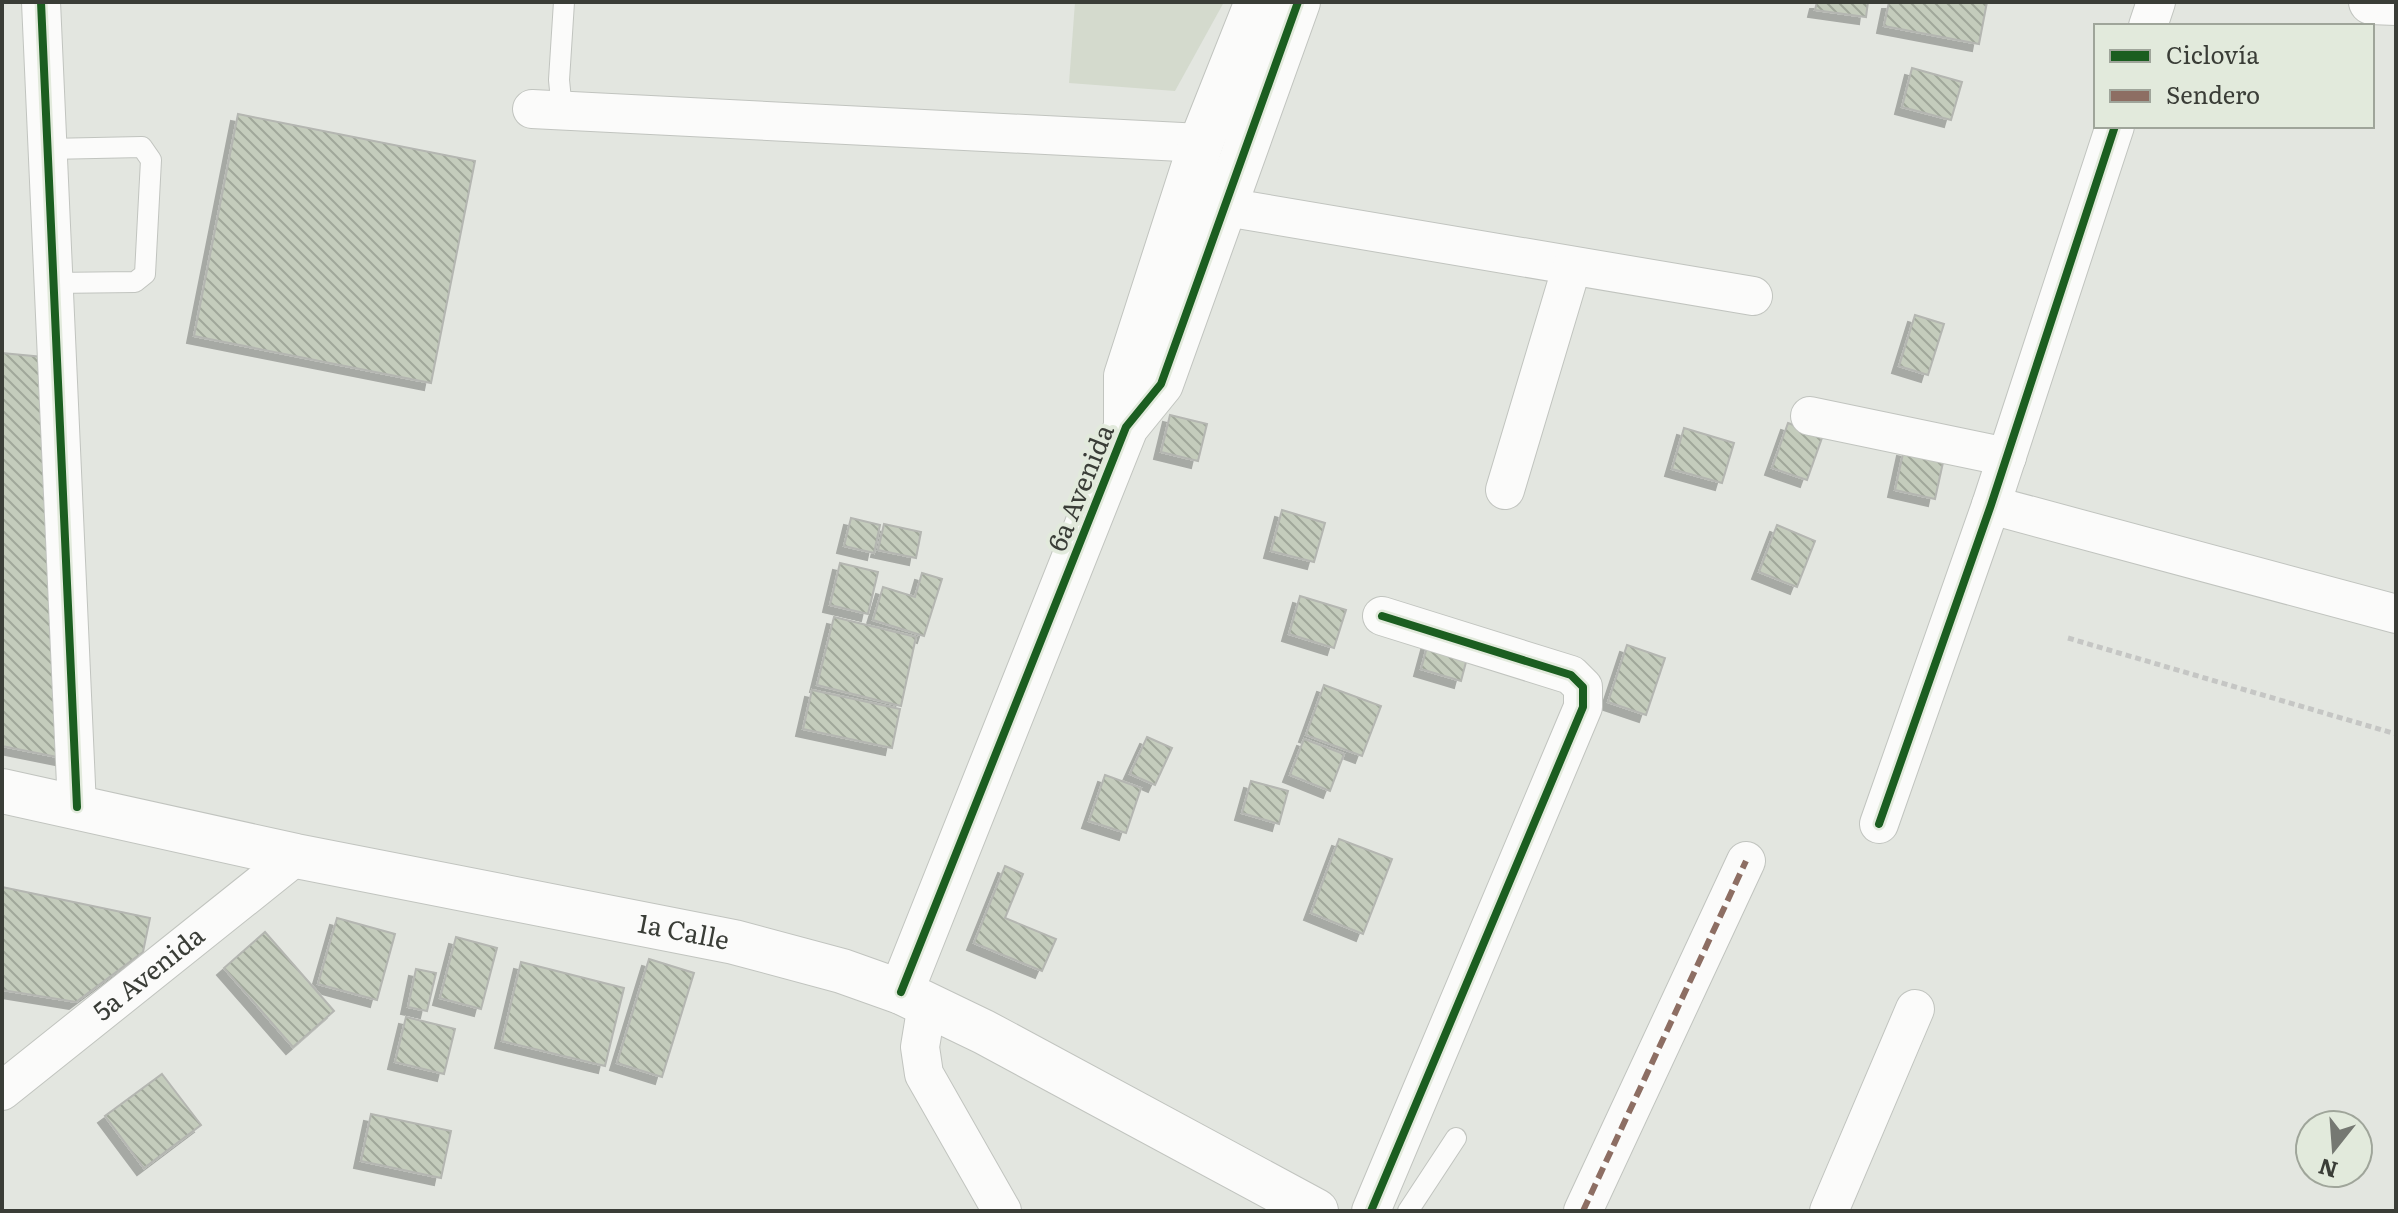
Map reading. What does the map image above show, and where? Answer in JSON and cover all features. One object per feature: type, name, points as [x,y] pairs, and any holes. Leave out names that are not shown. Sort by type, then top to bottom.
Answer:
[{"type":"street","points":[[41,2],[77,807]]},
{"type":"street","name":"6a Avenida","points":[[1126,427],[1126,376],[1201,143],[1257,2]]},
{"type":"street","name":"6a Avenida","points":[[914,998],[1126,427],[1161,384],[1298,2]]},
{"type":"street","points":[[2149,24],[2156,2]]},
{"type":"street","points":[[2371,2],[2396,3]]},
{"type":"street","points":[[547,109],[1201,143]]},
{"type":"street","points":[[1879,824],[1991,505],[2114,128]]},
{"type":"street","points":[[1182,200],[1753,296]]},
{"type":"street","points":[[1505,490],[1572,266]]},
{"type":"street","points":[[1810,416],[2007,457]]},
{"type":"street","points":[[1991,505],[2396,614]]},
{"type":"street","points":[[1371,1211],[1583,707],[1583,687],[1571,675],[1382,616]]},
{"type":"street","name":"1a Calle","points":[[2,791],[296,856],[734,942],[842,971],[914,998],[998,1040],[1316,1211]]},
{"type":"street","name":"5a Avenida","points":[[2,1091],[296,856]]},
{"type":"street","points":[[1583,1211],[1746,861]]},
{"type":"street","points":[[914,998],[924,1074],[1002,1211]]},
{"type":"street","points":[[1829,1211],[1915,1009]]},
{"type":"lane","points":[[547,109],[559,80],[564,2]]},
{"type":"lane","points":[[48,149],[142,147],[151,160],[145,274],[135,282],[53,283]]},
{"type":"lane","points":[[1408,1211],[1456,1138]]},
{"type":"path","points":[[2068,638],[2396,734]]},
{"type":"shaded area","points":[[1075,2],[1224,2],[1175,91],[1069,83]]},
{"type":"building","points":[[1817,2],[1868,2],[1866,17],[1815,10]]},
{"type":"building","points":[[1889,2],[1987,2],[1979,44],[1884,26]]},
{"type":"building","points":[[1912,68],[1962,82],[1951,120],[1902,107]]},
{"type":"building","points":[[238,114],[475,161],[431,383],[194,336]]},
{"type":"building","points":[[1915,315],[1944,324],[1928,375],[1899,366]]},
{"type":"building","points":[[2,353],[43,357],[62,758],[2,746]]},
{"type":"building","points":[[1170,415],[1207,424],[1198,461],[1161,452]]},
{"type":"building","points":[[1788,423],[1823,435],[1807,480],[1772,468]]},
{"type":"building","points":[[1684,428],[1734,443],[1722,483],[1672,469]]},
{"type":"building","points":[[1904,449],[1944,458],[1935,499],[1895,490]]},
{"type":"building","points":[[1282,510],[1325,523],[1314,562],[1271,551]]},
{"type":"building","points":[[851,518],[880,525],[874,553],[844,546]]},
{"type":"building","points":[[884,524],[921,532],[916,558],[878,550]]},
{"type":"building","points":[[1777,525],[1815,541],[1797,587],[1759,572]]},
{"type":"building","points":[[840,563],[878,572],[868,614],[830,605]]},
{"type":"building","points":[[922,573],[942,579],[924,636],[873,620],[883,587],[915,597]]},
{"type":"building","points":[[1300,596],[1346,610],[1334,648],[1289,634]]},
{"type":"building","points":[[834,617],[916,637],[901,706],[817,685]]},
{"type":"building","points":[[1430,636],[1470,647],[1461,681],[1421,669]]},
{"type":"building","points":[[1627,645],[1665,658],[1646,715],[1608,702]]},
{"type":"building","points":[[1324,685],[1381,706],[1362,756],[1306,735]]},
{"type":"building","points":[[812,690],[900,709],[892,748],[803,729]]},
{"type":"building","points":[[1147,737],[1172,748],[1155,785],[1130,774]]},
{"type":"building","points":[[1304,739],[1344,754],[1330,791],[1290,775]]},
{"type":"building","points":[[1105,775],[1141,788],[1126,833],[1089,821]]},
{"type":"building","points":[[1251,781],[1288,791],[1279,824],[1242,813]]},
{"type":"building","points":[[1339,839],[1392,859],[1363,934],[1311,913]]},
{"type":"building","points":[[1005,866],[1023,874],[1005,918],[1056,939],[1042,971],[974,943]]},
{"type":"building","points":[[2,887],[150,918],[143,952],[76,1002],[2,990]]},
{"type":"building","points":[[337,918],[395,934],[377,1000],[318,984]]},
{"type":"building","points":[[265,932],[334,1011],[293,1047],[224,968]]},
{"type":"building","points":[[456,937],[497,948],[481,1009],[440,998]]},
{"type":"building","points":[[649,959],[694,973],[662,1077],[617,1063]]},
{"type":"building","points":[[521,962],[624,988],[605,1066],[502,1041]]},
{"type":"building","points":[[416,969],[436,973],[427,1011],[408,1007]]},
{"type":"building","points":[[406,1017],[455,1029],[444,1074],[395,1062]]},
{"type":"building","points":[[162,1074],[201,1125],[144,1168],[105,1116]]},
{"type":"building","points":[[371,1114],[451,1131],[441,1178],[361,1161]]},
{"type":"marked path","points":[[1583,1211],[1746,861]]},
{"type":"cycle path","points":[[41,2],[77,807]]},
{"type":"cycle path","points":[[901,992],[1126,427],[1161,384],[1298,2]]},
{"type":"cycle path","points":[[1879,824],[1991,505],[2114,128]]},
{"type":"cycle path","points":[[1371,1211],[1583,707],[1583,687],[1571,675],[1382,616]]}]
